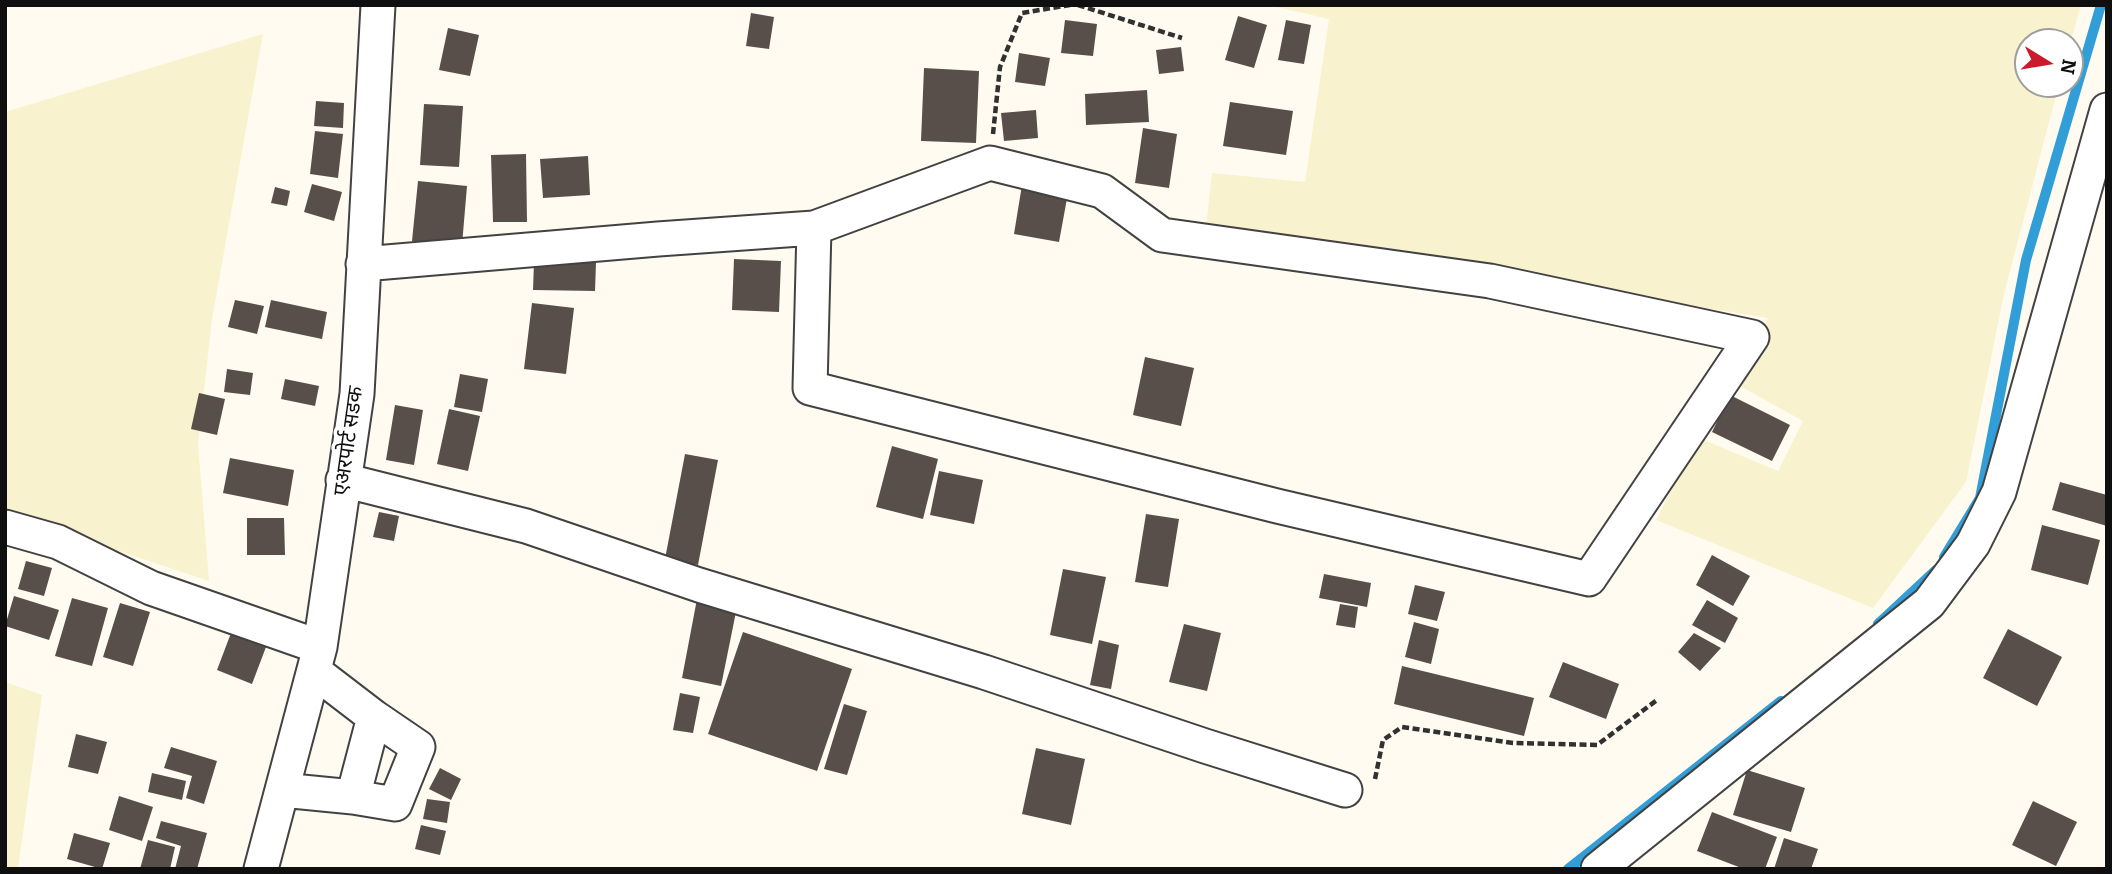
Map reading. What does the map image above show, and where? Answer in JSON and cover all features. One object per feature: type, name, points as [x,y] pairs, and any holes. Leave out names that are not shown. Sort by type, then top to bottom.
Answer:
[{"type":"street","name":"एअरपोर्ट सडक","points":[[261,869],[317,659],[357,394],[378,5]]},
{"type":"street","points":[[1598,869],[1929,603],[1973,544],[1999,492],[2107,110]]},
{"type":"street","points":[[363,264],[574,245],[814,228],[990,163],[1102,191],[1162,235],[1490,281],[1752,337],[1589,579],[1277,506],[810,388],[814,228]]},
{"type":"street","points":[[343,480],[526,526],[699,585],[984,672],[1345,790]]},
{"type":"street","points":[[5,527],[58,542],[151,588],[317,659],[374,717],[418,747],[396,804],[282,790]]},
{"type":"street","points":[[353,797],[374,717]]},
{"type":"path","points":[[990,163],[1000,67],[1022,13],[1070,5]]},
{"type":"path","points":[[1078,5],[1182,38]]},
{"type":"path","points":[[1345,790],[1373,787],[1383,740],[1402,727],[1513,743],[1597,745],[1657,700]]},
{"type":"shaded area","points":[[1268,5],[2081,5],[2075,28],[2014,28],[2014,98],[2055,98],[2004,294],[1966,482],[1873,608],[1656,520],[1699,438],[1778,471],[1803,421],[1733,382],[1768,318],[1206,227],[1212,173],[1305,182],[1329,19]]},
{"type":"shaded area","points":[[263,34],[212,319],[198,444],[209,581],[5,513],[5,112]]},
{"type":"shaded area","points":[[5,682],[42,695],[18,869],[5,869]]},
{"type":"building","points":[[751,13],[774,17],[769,49],[746,46]]},
{"type":"building","points":[[1238,16],[1267,25],[1254,68],[1225,60]]},
{"type":"building","points":[[1065,20],[1097,24],[1093,56],[1061,53]]},
{"type":"building","points":[[1286,20],[1311,25],[1304,64],[1278,60]]},
{"type":"building","points":[[448,28],[479,35],[470,76],[439,70]]},
{"type":"building","points":[[1181,47],[1184,71],[1159,74],[1156,50]]},
{"type":"building","points":[[1019,53],[1050,58],[1045,86],[1015,82]]},
{"type":"building","points":[[924,68],[979,71],[976,143],[921,141]]},
{"type":"building","points":[[1147,90],[1149,122],[1086,125],[1085,94]]},
{"type":"building","points":[[316,101],[344,103],[343,128],[314,126]]},
{"type":"building","points":[[1230,102],[1293,111],[1286,155],[1223,146]]},
{"type":"building","points":[[424,104],[463,106],[459,167],[420,165]]},
{"type":"building","points":[[1036,110],[1038,138],[1004,141],[1001,113]]},
{"type":"building","points":[[1143,128],[1177,134],[1169,188],[1135,183]]},
{"type":"building","points":[[315,131],[343,134],[338,178],[310,174]]},
{"type":"building","points":[[526,154],[527,222],[493,222],[491,155]]},
{"type":"building","points":[[588,156],[590,195],[543,198],[540,159]]},
{"type":"building","points":[[418,181],[467,186],[462,245],[412,241]]},
{"type":"building","points":[[312,184],[342,192],[334,221],[304,212]]},
{"type":"building","points":[[1022,185],[1068,193],[1059,242],[1014,234]]},
{"type":"building","points":[[275,187],[290,191],[287,206],[271,203]]},
{"type":"building","points":[[734,259],[781,261],[779,312],[732,310]]},
{"type":"building","points":[[534,262],[596,263],[595,291],[533,290]]},
{"type":"building","points":[[235,300],[264,306],[257,334],[228,327]]},
{"type":"building","points":[[271,300],[327,312],[322,339],[265,327]]},
{"type":"building","points":[[532,303],[574,308],[566,374],[524,369]]},
{"type":"building","points":[[1145,357],[1194,368],[1181,426],[1133,415]]},
{"type":"building","points":[[227,369],[253,373],[250,395],[224,392]]},
{"type":"building","points":[[460,374],[488,379],[482,412],[454,407]]},
{"type":"building","points":[[285,379],[319,386],[315,406],[281,399]]},
{"type":"building","points":[[199,393],[225,399],[217,435],[191,429]]},
{"type":"building","points":[[1730,395],[1790,425],[1772,461],[1712,432]]},
{"type":"building","points":[[395,405],[423,410],[414,465],[386,460]]},
{"type":"building","points":[[449,409],[480,416],[468,471],[437,464]]},
{"type":"building","points":[[892,446],[938,459],[923,519],[876,507]]},
{"type":"building","points":[[685,454],[718,460],[698,565],[665,559]]},
{"type":"building","points":[[230,458],[294,470],[288,506],[223,493]]},
{"type":"building","points":[[939,471],[983,480],[974,524],[930,515]]},
{"type":"building","points":[[2060,482],[2107,495],[2107,526],[2052,510]]},
{"type":"building","points":[[379,512],[399,516],[394,541],[373,537]]},
{"type":"building","points":[[1146,514],[1179,519],[1168,587],[1135,582]]},
{"type":"building","points":[[247,518],[284,518],[285,555],[247,555]]},
{"type":"building","points":[[2042,525],[2100,540],[2088,585],[2031,570]]},
{"type":"building","points":[[1712,555],[1750,576],[1733,606],[1696,585]]},
{"type":"building","points":[[26,561],[52,568],[44,596],[18,589]]},
{"type":"building","points":[[1063,569],[1106,577],[1092,644],[1050,635]]},
{"type":"building","points":[[1324,574],[1371,583],[1367,607],[1319,598]]},
{"type":"building","points":[[1415,585],[1445,592],[1437,621],[1408,614]]},
{"type":"building","points":[[14,596],[59,610],[49,640],[5,626]]},
{"type":"building","points":[[72,598],[108,608],[92,666],[55,656]]},
{"type":"building","points":[[697,599],[737,607],[721,686],[682,678]]},
{"type":"building","points":[[1707,600],[1738,618],[1725,643],[1692,625]]},
{"type":"building","points":[[120,603],[150,612],[133,666],[103,657]]},
{"type":"building","points":[[1340,604],[1358,607],[1355,628],[1336,625]]},
{"type":"building","points":[[1414,622],[1439,629],[1431,664],[1405,657]]},
{"type":"building","points":[[1184,624],[1221,633],[1207,691],[1169,682]]},
{"type":"building","points":[[2008,629],[2062,657],[2037,706],[1983,678]]},
{"type":"building","points":[[743,632],[852,669],[817,771],[708,734]]},
{"type":"building","points":[[231,633],[266,647],[252,684],[217,670]]},
{"type":"building","points":[[1694,633],[1721,648],[1700,671],[1678,652]]},
{"type":"building","points":[[1099,640],[1119,645],[1111,689],[1090,685]]},
{"type":"building","points":[[1563,662],[1619,684],[1606,719],[1549,697]]},
{"type":"building","points":[[1402,666],[1534,698],[1524,736],[1394,704]]},
{"type":"building","points":[[680,693],[700,697],[693,733],[673,730]]},
{"type":"building","points":[[844,704],[867,711],[847,775],[824,769]]},
{"type":"building","points":[[76,734],[107,742],[98,774],[68,767]]},
{"type":"building","points":[[171,747],[217,761],[204,804],[186,798],[192,776],[164,768]]},
{"type":"building","points":[[1036,748],[1085,759],[1071,825],[1022,814]]},
{"type":"building","points":[[440,768],[461,779],[451,800],[429,789]]},
{"type":"building","points":[[1747,770],[1805,788],[1791,832],[1733,815]]},
{"type":"building","points":[[152,773],[186,781],[182,800],[148,792]]},
{"type":"building","points":[[119,796],[153,807],[142,841],[109,830]]},
{"type":"building","points":[[427,799],[450,802],[447,823],[423,819]]},
{"type":"building","points":[[2033,801],[2077,822],[2056,866],[2012,845]]},
{"type":"building","points":[[1712,812],[1777,837],[1765,869],[1744,869],[1697,851]]},
{"type":"building","points":[[161,821],[207,833],[197,869],[175,869],[181,846],[156,838]]},
{"type":"building","points":[[421,825],[446,831],[440,855],[415,849]]},
{"type":"building","points":[[74,833],[110,843],[102,869],[67,859]]},
{"type":"building","points":[[1784,838],[1818,849],[1811,869],[1774,869]]},
{"type":"building","points":[[148,840],[175,847],[170,869],[140,869]]},
{"type":"waterway","points":[[1944,557],[1980,498],[2026,260],[2101,5]]},
{"type":"waterway","points":[[1878,624],[1936,570]]},
{"type":"waterway","points":[[1568,869],[1781,701]]}]
